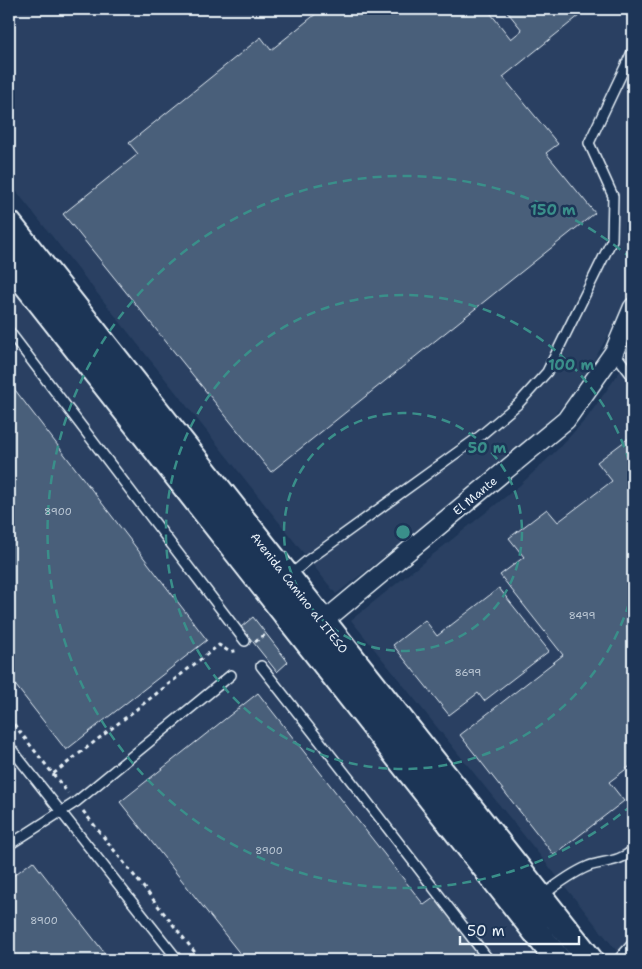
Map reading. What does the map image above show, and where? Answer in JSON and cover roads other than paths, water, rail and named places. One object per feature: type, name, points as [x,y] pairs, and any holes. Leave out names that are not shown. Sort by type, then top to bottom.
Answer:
[{"type":"main road","name":"Avenida Camino al ITESO","points":[[9,224],[558,960]]},
{"type":"main road","name":"Avenida Camino al ITESO","points":[[9,262],[278,585]]},
{"type":"main road","name":"Avenida Camino al ITESO","points":[[311,627],[590,960]]},
{"type":"street","name":"El Mante","points":[[311,627],[336,612],[566,420],[614,352],[633,307]]},
{"type":"lane","points":[[278,585],[308,560],[480,436],[518,404],[547,372],[612,240],[613,196],[589,143],[633,50]]},
{"type":"lane","points":[[9,331],[247,644]]},
{"type":"lane","points":[[614,352],[633,377]]},
{"type":"lane","points":[[260,666],[489,960]]},
{"type":"lane","points":[[9,845],[76,802],[231,675]]},
{"type":"lane","points":[[9,746],[178,960]]},
{"type":"lane","points":[[539,897],[574,873],[590,866],[611,862],[626,856],[633,850]]},
{"type":"lane","points":[[618,960],[632,946]]}]
